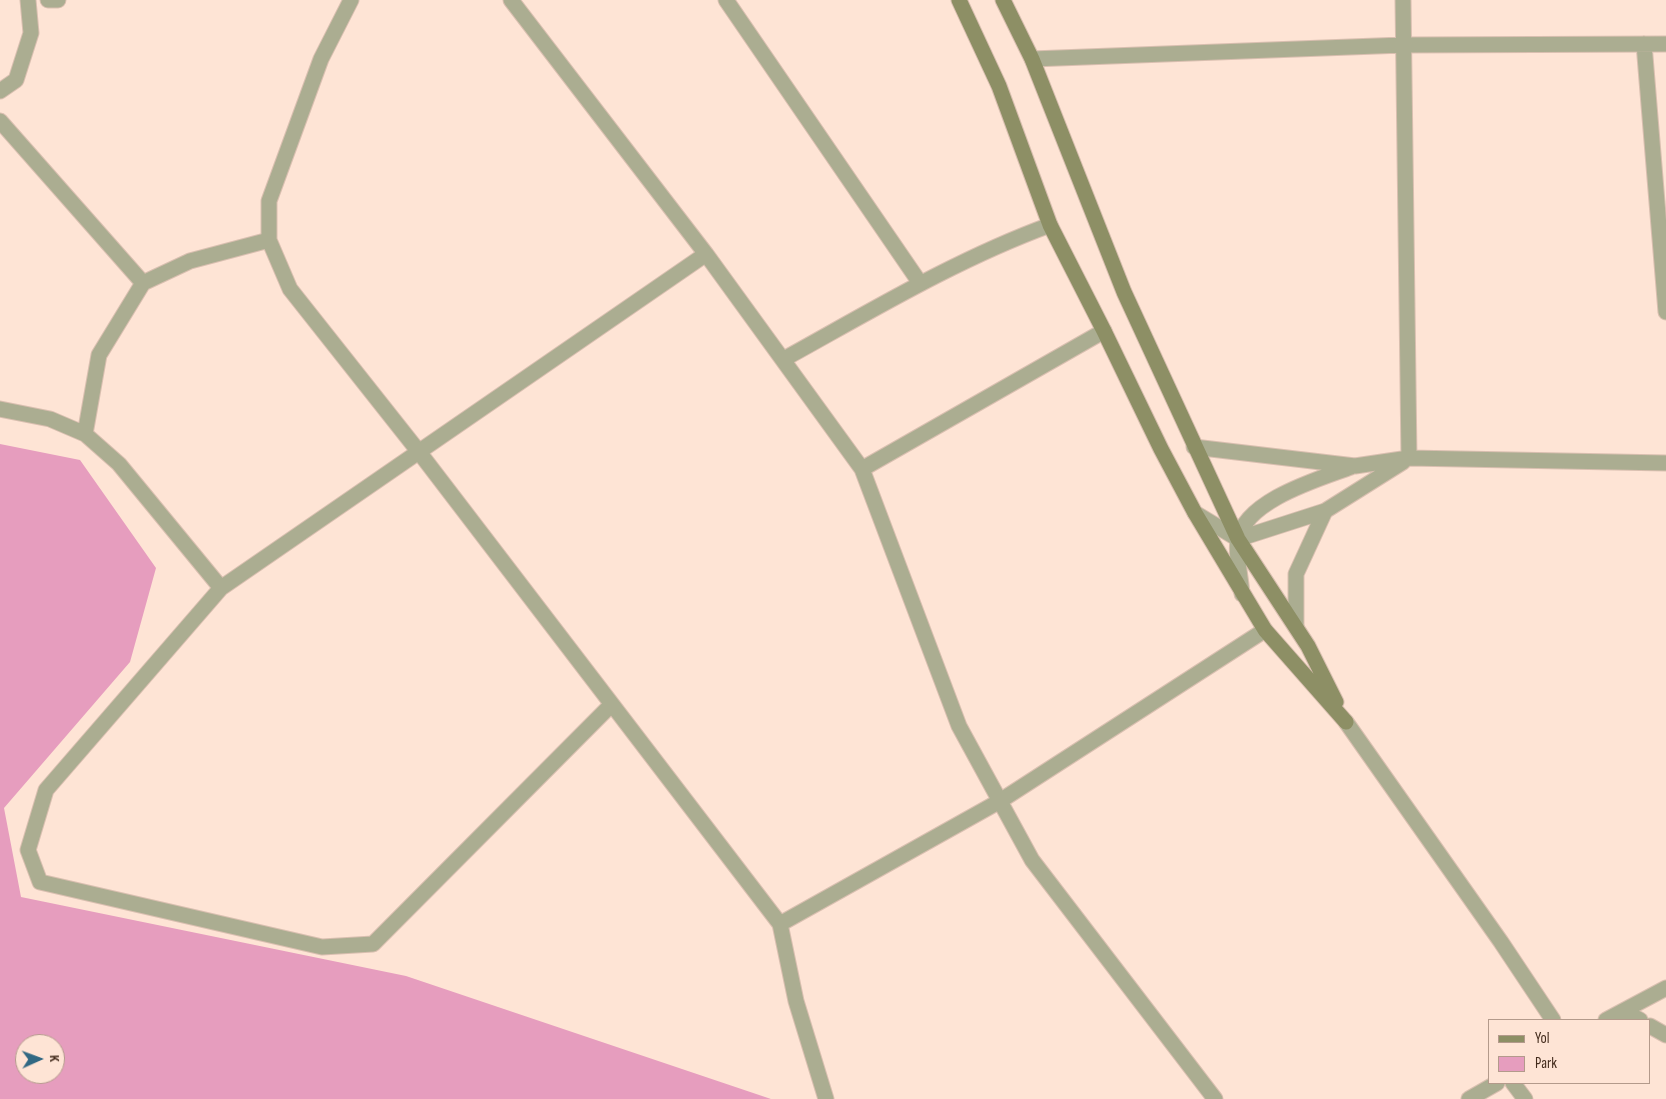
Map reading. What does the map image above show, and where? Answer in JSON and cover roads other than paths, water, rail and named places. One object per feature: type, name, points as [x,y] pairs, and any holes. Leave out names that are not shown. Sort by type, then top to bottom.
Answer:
[{"type":"street","points":[[0,91],[16,80],[31,33],[28,0]]},
{"type":"street","points":[[48,0],[58,0]]},
{"type":"street","points":[[351,0],[322,59],[269,201],[269,240],[290,289],[419,452],[780,924],[796,1001],[826,1099]]},
{"type":"street","points":[[511,0],[706,254],[862,469],[959,726],[1032,860],[1215,1099]]},
{"type":"street","points":[[726,0],[920,283]]},
{"type":"street","points":[[959,0],[999,86],[1050,225],[1104,331],[1160,449],[1242,596],[1266,630],[1346,722],[1501,942],[1552,1019]]},
{"type":"street","points":[[1004,0],[1032,59],[1124,292],[1194,447],[1238,539],[1308,646],[1346,722]]},
{"type":"street","points":[[1403,0],[1409,458]]},
{"type":"street","points":[[1644,44],[1666,312]]},
{"type":"street","points":[[1032,59],[1403,45],[1666,44]]},
{"type":"street","points":[[0,121],[142,283]]},
{"type":"street","points":[[784,359],[920,283],[1005,241],[1050,225]]},
{"type":"street","points":[[85,434],[99,355],[142,283],[190,261],[269,240]]},
{"type":"street","points":[[611,705],[373,944],[322,947],[40,882],[28,850],[46,790],[222,588],[706,254]]},
{"type":"street","points":[[862,469],[1104,331]]},
{"type":"street","points":[[0,409],[50,419],[85,434],[119,464],[222,588]]},
{"type":"street","points":[[1194,447],[1355,466]]},
{"type":"street","points":[[1195,514],[1238,539],[1325,511],[1409,458]]},
{"type":"street","points":[[1242,596],[1238,539],[1252,514],[1293,488],[1355,466],[1409,458],[1666,463]]},
{"type":"street","points":[[1296,627],[1296,574],[1325,511]]},
{"type":"street","points":[[780,924],[1000,801],[1266,630]]},
{"type":"street","points":[[1608,1019],[1666,988]]},
{"type":"street","points":[[1623,1011],[1638,1019]]},
{"type":"street","points":[[1651,1027],[1666,1035]]},
{"type":"street","points":[[1470,1099],[1495,1084]]},
{"type":"street","points":[[1514,1084],[1525,1099]]}]
